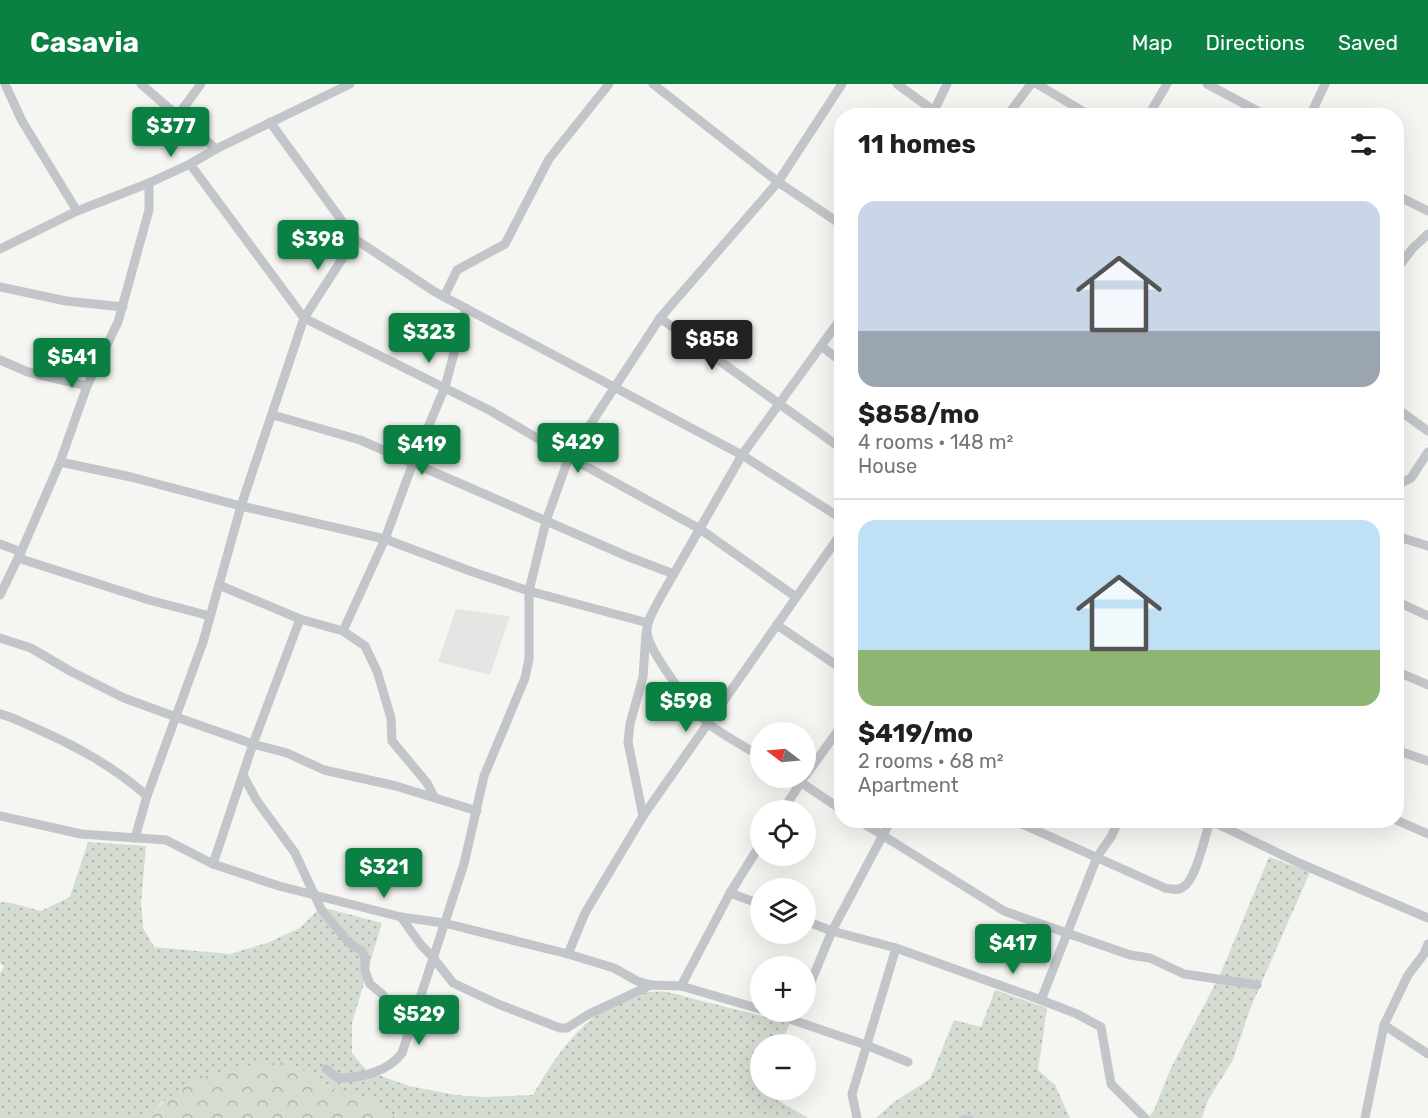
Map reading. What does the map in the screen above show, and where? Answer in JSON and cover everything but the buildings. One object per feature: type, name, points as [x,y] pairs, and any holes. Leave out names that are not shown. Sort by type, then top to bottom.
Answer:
[{"type":"street","points":[[5,84],[22,121],[77,211]]},
{"type":"street","points":[[141,84],[216,149]]},
{"type":"street","points":[[178,115],[201,84]]},
{"type":"street","points":[[1,246],[77,211],[190,164],[350,84]]},
{"type":"street","points":[[444,297],[457,270],[505,244],[549,159],[609,84]]},
{"type":"street","points":[[653,84],[778,182],[834,220]]},
{"type":"street","points":[[326,1069],[338,1078],[377,1072],[395,1062],[402,1053],[464,864],[477,811],[478,796],[488,765],[525,678],[529,659],[529,591],[546,521],[569,457],[660,318],[778,182],[842,84]]},
{"type":"street","points":[[897,84],[931,108]]},
{"type":"street","points":[[940,108],[947,84]]},
{"type":"street","points":[[1013,108],[1031,84]]},
{"type":"street","points":[[1037,84],[1078,108]]},
{"type":"street","points":[[1153,108],[1167,84]]},
{"type":"street","points":[[1207,84],[1252,108]]},
{"type":"street","points":[[1314,108],[1325,84]]},
{"type":"street","points":[[270,122],[355,239],[444,297],[742,455],[834,514]]},
{"type":"street","points":[[190,164],[304,318],[491,411],[700,529],[796,597]]},
{"type":"street","points":[[0,595],[60,462],[87,386],[123,307],[149,210],[149,183]]},
{"type":"street","points":[[1404,199],[1428,211]]},
{"type":"street","points":[[1404,260],[1428,234]]},
{"type":"street","points":[[135,838],[147,796],[210,616],[241,506],[304,318],[355,239]]},
{"type":"street","points":[[0,287],[66,301],[123,307]]},
{"type":"street","points":[[344,631],[385,539],[412,464],[445,387],[466,308]]},
{"type":"street","points":[[660,318],[834,443]]},
{"type":"street","points":[[643,816],[628,742],[630,724],[643,677],[648,622],[742,455],[834,328]]},
{"type":"street","points":[[821,346],[834,356]]},
{"type":"street","points":[[0,360],[28,372],[87,386]]},
{"type":"street","points":[[1404,414],[1428,431]]},
{"type":"street","points":[[273,415],[360,440],[674,574]]},
{"type":"street","points":[[1404,482],[1411,478],[1428,452]]},
{"type":"street","points":[[60,462],[385,539],[470,572],[529,591],[648,622]]},
{"type":"street","points":[[1404,538],[1428,546]]},
{"type":"street","points":[[568,954],[585,913],[643,816],[834,543]]},
{"type":"street","points":[[0,544],[20,555],[129,593],[210,616]]},
{"type":"street","points":[[219,585],[300,619],[344,631],[364,646],[377,670],[391,718],[392,741],[424,778],[434,797]]},
{"type":"street","points":[[1404,605],[1428,616]]},
{"type":"street","points":[[213,864],[253,744],[300,619]]},
{"type":"street","points":[[777,625],[834,664]]},
{"type":"street","points":[[646,633],[663,667],[709,724],[750,750]]},
{"type":"street","points":[[0,639],[31,648],[124,698],[176,717],[253,744],[287,753],[324,770],[434,797],[477,811]]},
{"type":"street","points":[[1404,674],[1428,685]]},
{"type":"street","points":[[0,714],[20,720],[84,750],[129,780],[147,796]]},
{"type":"street","points":[[816,758],[834,735]]},
{"type":"street","points":[[1404,753],[1428,761]]},
{"type":"street","points":[[243,775],[275,828],[295,853],[309,881],[313,896],[332,924],[362,951],[365,958],[364,970],[370,984],[382,994],[396,1012],[408,1035]]},
{"type":"street","points":[[814,788],[834,804]]},
{"type":"street","points":[[0,816],[81,834],[166,840],[213,864],[313,896],[401,917],[444,923],[568,954],[614,968],[637,981],[651,985],[681,986],[750,1007]]},
{"type":"street","points":[[1404,824],[1428,834]]},
{"type":"street","points":[[869,828],[1004,911],[1130,955],[1150,958],[1184,974],[1257,985]]},
{"type":"street","points":[[816,970],[832,931],[887,828]]},
{"type":"street","points":[[1031,828],[1165,888],[1177,890],[1185,886],[1191,878],[1207,828]]},
{"type":"street","points":[[1041,1000],[1097,858],[1115,828]]},
{"type":"street","points":[[1224,828],[1428,918]]},
{"type":"street","points":[[681,986],[730,893],[750,861]]},
{"type":"street","points":[[730,893],[750,900]]},
{"type":"street","points":[[401,917],[453,983],[462,989],[560,1028],[567,1028],[589,1014],[651,985]]},
{"type":"street","points":[[816,925],[896,948],[1069,1010],[1101,1027],[1111,1084],[1145,1118]]},
{"type":"street","points":[[1365,1118],[1384,1025],[1408,975],[1424,954],[1428,944]]},
{"type":"street","points":[[857,1118],[852,1094],[896,948]]},
{"type":"street","points":[[813,1022],[908,1062]]},
{"type":"street","points":[[1384,1025],[1428,1054]]},
{"type":"shaded area","points":[[456,609],[510,616],[490,675],[438,662]]},
{"type":"green space","points":[[88,842],[146,846],[141,903],[143,928],[154,947],[230,954],[267,943],[300,928],[321,907],[382,923],[352,1023],[352,1053],[367,1071],[409,1086],[456,1095],[483,1097],[533,1095],[556,1058],[586,1023],[604,1009],[623,999],[644,993],[666,992],[750,1013],[750,1022],[790,1023],[785,1034],[750,1034],[750,1100],[777,1100],[808,1118],[396,1118],[369,1100],[329,1087],[287,1061],[162,1102],[148,1118],[0,1118],[0,973],[4,966],[0,963],[0,902],[41,911],[70,897]]},
{"type":"green space","points":[[1269,857],[1310,872],[1250,1009],[1233,1060],[1208,1100],[1202,1118],[1148,1118],[1154,1110],[1171,1068],[1220,975]]},
{"type":"green space","points":[[995,990],[1047,1008],[1038,1070],[1055,1085],[1070,1118],[876,1118],[894,1102],[930,1079],[954,1020],[981,1027]]},
{"type":"green space","points":[[287,1061],[329,1087],[369,1100],[396,1118],[148,1118],[179,1091],[211,1074],[247,1066]]},
{"type":"waterway","points":[[961,1118],[964,1116],[972,1118]]}]
